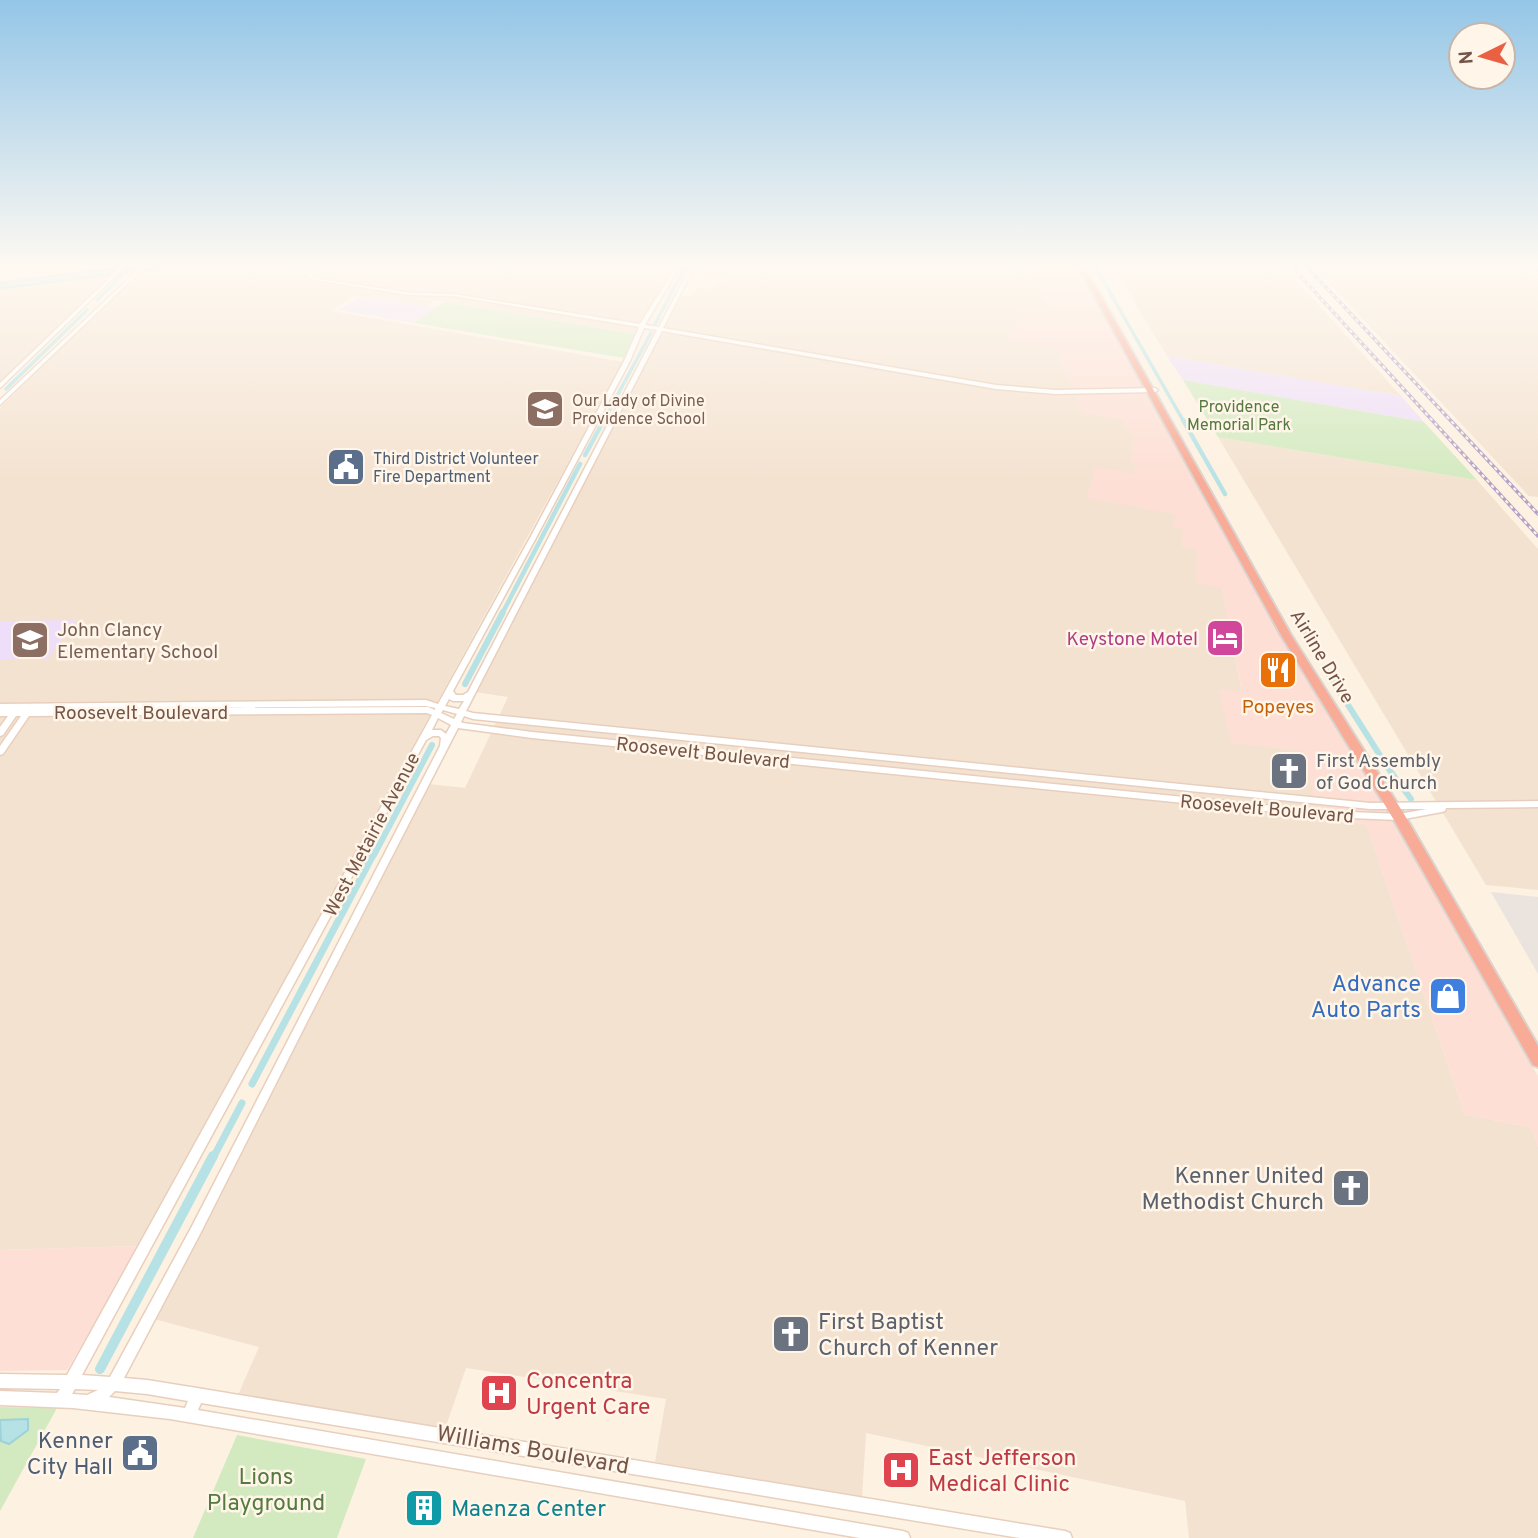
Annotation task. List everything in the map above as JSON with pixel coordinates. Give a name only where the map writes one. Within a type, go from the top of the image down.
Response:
[{"type":"highway","name":"Airline Drive","points":[[1123,340],[1293,636],[1538,1045]]},
{"type":"highway","name":"Airline Drive","points":[[1400,811],[1538,1060]]},
{"type":"main road","points":[[0,386],[47,340]]},
{"type":"main road","points":[[0,400],[66,340]]},
{"type":"main road","name":"West Metairie Avenue","points":[[62,1398],[439,709],[636,340]]},
{"type":"main road","name":"West Metairie Avenue","points":[[114,1383],[195,1232],[594,455],[656,340]]},
{"type":"main road","points":[[717,340],[995,387],[1051,391],[1151,390]]},
{"type":"main road","points":[[0,393],[16,388]]},
{"type":"main road","points":[[578,452],[582,458],[594,455]]},
{"type":"main road","points":[[449,690],[453,698],[465,698],[471,694]]},
{"type":"main road","name":"Roosevelt Boulevard","points":[[0,706],[16,710]]},
{"type":"main road","points":[[0,751],[29,709]]},
{"type":"main road","name":"Roosevelt Boulevard","points":[[0,713],[29,709],[439,709],[458,719],[532,735],[1325,814],[1400,811]]},
{"type":"main road","points":[[0,733],[16,710]]},
{"type":"main road","name":"Roosevelt Boulevard","points":[[458,719],[1400,811]]},
{"type":"main road","points":[[421,741],[431,733],[441,733],[445,738],[444,746]]},
{"type":"main road","points":[[1400,811],[1488,802],[1538,804]]},
{"type":"main road","name":"Williams Boulevard","points":[[0,1381],[114,1383],[197,1395],[1065,1538]]},
{"type":"main road","points":[[89,1401],[102,1395],[114,1383]]},
{"type":"main road","points":[[189,1415],[197,1395]]},
{"type":"main road","name":"Williams Boulevard","points":[[0,1398],[62,1398],[189,1415],[903,1538]]},
{"type":"shaded area","points":[[0,340],[49,340],[0,386]]},
{"type":"shaded area","points":[[69,340],[496,340],[623,362],[140,1246],[0,1250],[0,408]]},
{"type":"shaded area","points":[[657,340],[1060,340],[1084,413],[1123,419],[1134,439],[1131,462],[1137,463],[1133,475],[1176,513],[1222,587],[1242,693],[1219,690],[1302,751],[1321,819],[1366,824],[1465,1115],[1531,1127],[1538,1147],[1538,1538],[1189,1538],[1185,1501],[866,1433],[862,1497],[655,1462],[666,1399],[466,1368],[445,1429],[238,1395],[259,1347],[154,1319],[429,784],[465,788],[508,697],[475,692]]},
{"type":"shaded area","points":[[1118,340],[1259,596],[1395,825],[1538,1076],[1538,1147],[1531,1127],[1465,1115],[1366,824],[1321,820],[1302,751],[1231,743],[1219,690],[1242,692],[1222,588],[1196,582],[1197,549],[1181,546],[1184,529],[1173,527],[1176,514],[1086,498],[1096,467],[1133,474],[1136,463],[1131,462],[1134,439],[1123,420],[1084,413],[1059,360],[1062,350],[1006,341]]},
{"type":"shaded area","points":[[1157,340],[1350,340],[1401,396],[1167,356]]},
{"type":"shaded area","points":[[1382,340],[1538,340],[1538,497],[1529,496]]},
{"type":"shaded area","points":[[1167,356],[1401,396],[1424,422],[1183,380]]},
{"type":"shaded area","points":[[1218,437],[1477,480],[1538,549],[1538,890],[1486,885]]},
{"type":"shaded area","name":"John Clancy Elementary School","points":[[76,620],[47,660],[0,660],[0,621]]},
{"type":"shaded area","points":[[1491,892],[1538,897],[1538,974]]},
{"type":"shaded area","points":[[140,1246],[67,1370],[0,1371],[0,1250]]},
{"type":"green space","points":[[515,340],[632,340],[624,358]]},
{"type":"green space","name":"Providence Memorial Park","points":[[1183,380],[1424,422],[1477,480],[1218,437]]},
{"type":"green space","points":[[0,1407],[57,1408],[0,1511]]},
{"type":"green space","name":"Lions Playground","points":[[237,1435],[366,1459],[337,1538],[193,1538]]},
{"type":"water","points":[[28,1419],[28,1430],[9,1444],[1,1441],[0,1420]]},
{"type":"waterway","points":[[6,389],[56,340]]},
{"type":"waterway","points":[[603,422],[647,340]]},
{"type":"waterway","points":[[1137,340],[1184,422]]},
{"type":"waterway","points":[[585,455],[604,420]]},
{"type":"waterway","points":[[1183,420],[1225,494]]},
{"type":"waterway","points":[[502,614],[580,464]]},
{"type":"waterway","points":[[465,684],[503,612]]},
{"type":"waterway","points":[[1305,631],[1318,654]]},
{"type":"waterway","points":[[1324,667],[1388,768],[1411,799]]},
{"type":"waterway","points":[[374,855],[432,745]]},
{"type":"waterway","points":[[252,1084],[374,853]]},
{"type":"waterway","points":[[213,1158],[242,1103]]},
{"type":"waterway","points":[[100,1369],[213,1156]]},
{"type":"railway","points":[[1359,340],[1538,536]]},
{"type":"railway","points":[[1375,340],[1538,514]]},
{"type":"place","name":"Our Lady of Divine Providence School","points":[[545,409]]},
{"type":"place","name":"Third District Volunteer Fire Department","points":[[346,467]]},
{"type":"place","name":"Keystone Motel","points":[[1225,638]]},
{"type":"place","name":"John Clancy Elementary School","points":[[30,640]]},
{"type":"place","name":"Popeyes","points":[[1278,670]]},
{"type":"place","name":"First Assembly of God Church","points":[[1289,771]]},
{"type":"place","name":"Advance Auto Parts","points":[[1448,996]]},
{"type":"place","name":"Kenner United Methodist Church","points":[[1351,1188]]},
{"type":"place","name":"First Baptist Church of Kenner","points":[[791,1334]]},
{"type":"place","name":"Concentra Urgent Care","points":[[499,1393]]},
{"type":"place","name":"Kenner City Hall","points":[[140,1453]]},
{"type":"place","name":"East Jefferson Medical Clinic","points":[[901,1470]]},
{"type":"place","name":"Maenza Center","points":[[424,1508]]}]
